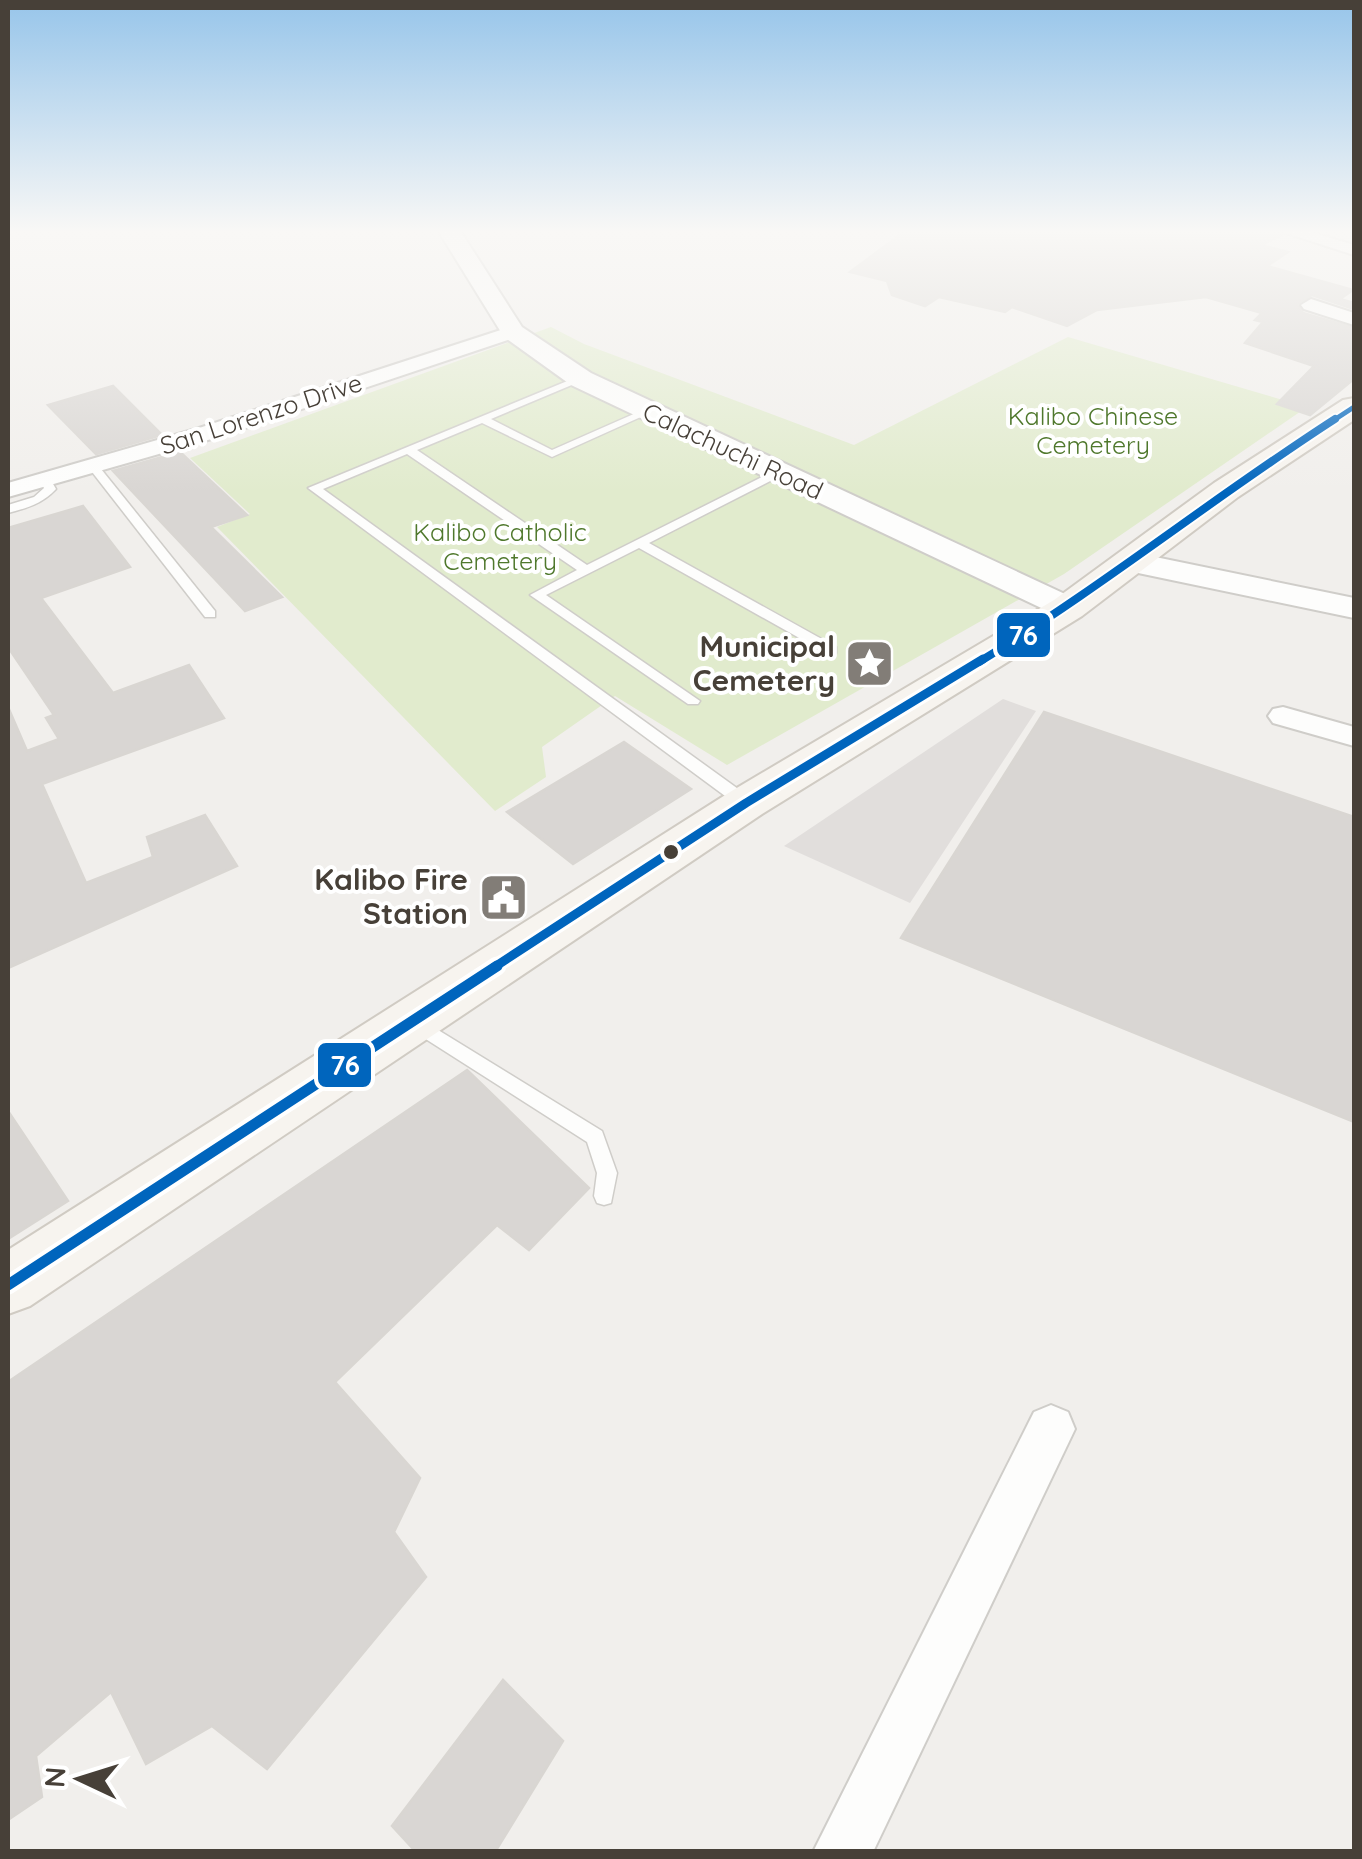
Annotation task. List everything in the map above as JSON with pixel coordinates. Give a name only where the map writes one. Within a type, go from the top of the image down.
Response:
[{"type":"main road","points":[[8,1285],[746,803],[1068,608],[1226,490],[1354,406]]},
{"type":"street","name":"Calachuchi Road","points":[[505,319],[513,332],[581,379],[1068,608]]},
{"type":"street","name":"San Lorenzo Drive","points":[[8,490],[208,432],[513,332]]},
{"type":"street","points":[[1131,562],[1354,608]]},
{"type":"street","points":[[1283,716],[1354,737]]},
{"type":"street","points":[[842,1852],[1051,1429]]},
{"type":"lane","points":[[581,379],[314,488],[746,803]]},
{"type":"lane","points":[[482,420],[552,454],[649,411]]},
{"type":"lane","points":[[409,450],[586,570]]},
{"type":"lane","points":[[92,466],[210,614]]},
{"type":"lane","points":[[693,700],[537,595],[778,473]]},
{"type":"lane","points":[[8,509],[45,495],[50,489],[44,479]]},
{"type":"lane","points":[[639,543],[832,650]]},
{"type":"lane","points":[[412,1021],[594,1137],[607,1174],[604,1196]]},
{"type":"green space","name":"Kalibo Catholic Cemetery","points":[[551,327],[584,344],[854,445],[1068,337],[1307,407],[1064,574],[727,765],[615,696],[542,747],[546,777],[495,811],[217,527],[250,514],[190,458]]},
{"type":"shaded area","points":[[1003,699],[1036,711],[910,903],[784,846]]},
{"type":"building","points":[[1046,319],[1081,319],[1067,326]]},
{"type":"building","points":[[1323,319],[1354,328],[1354,379],[1310,415],[1277,404],[1314,366],[1245,343],[1263,322],[1255,320]]},
{"type":"building","points":[[113,386],[162,435],[96,454],[48,405]]},
{"type":"building","points":[[180,452],[247,515],[211,527],[282,597],[245,611],[113,471]]},
{"type":"building","points":[[83,506],[130,567],[41,598],[113,693],[189,665],[224,718],[42,784],[86,883],[153,857],[147,837],[205,815],[237,866],[8,968],[8,707],[27,751],[59,739],[46,718],[54,715],[8,647],[8,528]]},
{"type":"building","points":[[1044,712],[1354,817],[1354,1122],[901,938]]},
{"type":"building","points":[[624,742],[691,789],[573,864],[507,812]]},
{"type":"building","points":[[467,1070],[589,1188],[529,1250],[497,1225],[335,1382],[420,1478],[394,1532],[426,1577],[267,1769],[212,1726],[146,1764],[111,1692],[36,1756],[42,1797],[8,1820],[8,1382]]},
{"type":"building","points":[[8,1111],[68,1201],[8,1239]]},
{"type":"building","points":[[503,1680],[563,1741],[495,1852],[416,1852],[392,1826]]},
{"type":"transit line","name":"76","points":[[8,1285],[746,803],[1068,608],[1226,490],[1354,407]]},
{"type":"place","name":"Municipal Cemetery","points":[[870,664]]},
{"type":"place","name":"Kalibo Fire Station","points":[[503,897]]},
{"type":"park label","name":"Kalibo Chinese Cemetery","points":[[1093,430]]}]
